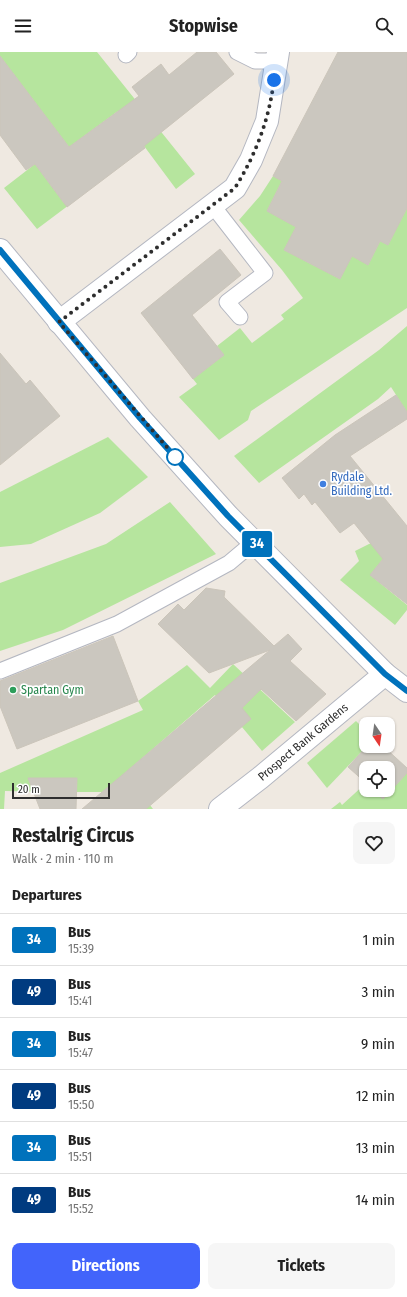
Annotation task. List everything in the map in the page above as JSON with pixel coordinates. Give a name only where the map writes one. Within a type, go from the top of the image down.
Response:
[{"type":"street","points":[[59,322],[235,188],[251,160],[260,140],[272,101],[277,57]]},
{"type":"street","points":[[0,250],[157,437],[228,516],[385,674],[407,691]]},
{"type":"street","name":"Prospect Bank Gardens","points":[[220,809],[260,778],[385,674]]},
{"type":"lane","points":[[237,52],[255,61],[277,57]]},
{"type":"lane","points":[[213,206],[265,273],[227,302],[240,317]]},
{"type":"lane","points":[[0,671],[117,624],[229,563],[254,542]]},
{"type":"green space","points":[[0,52],[97,52],[195,174],[176,189],[118,111],[69,147],[0,56]]},
{"type":"green space","points":[[35,164],[64,203],[73,202],[37,229],[4,188]]},
{"type":"green space","points":[[273,176],[282,181],[267,211],[296,227],[284,250],[340,279],[352,256],[368,265],[380,241],[388,245],[407,208],[407,308],[251,411],[248,420],[219,440],[179,397],[197,384],[193,379],[224,355],[217,346],[240,328],[252,343],[284,319],[281,315],[303,298],[282,270],[239,220],[260,196]]},
{"type":"green space","points":[[407,326],[407,412],[391,387],[378,399],[259,483],[234,456],[379,350]]},
{"type":"green space","points":[[108,437],[148,477],[100,513],[31,544],[0,547],[0,492]]},
{"type":"green space","points":[[170,502],[216,554],[63,630],[0,651],[0,583],[106,544]]},
{"type":"green space","points":[[373,542],[395,544],[370,575],[407,605],[407,610],[395,625],[340,580],[359,561],[355,551]]},
{"type":"green space","points":[[233,664],[295,722],[262,751],[215,695],[125,773],[153,809],[124,809],[123,792],[77,792],[77,778],[54,778],[53,792],[5,791],[4,809],[0,809],[0,773],[143,710],[138,701],[187,665],[210,688]]},
{"type":"green space","points":[[356,721],[359,724],[359,753],[360,753],[327,788],[307,763]]},
{"type":"green space","points":[[407,773],[407,809],[331,809],[340,802],[342,805],[359,789],[359,797],[381,797],[383,799],[385,797],[395,797],[395,786]]},
{"type":"building","points":[[197,52],[216,52],[234,74],[144,146],[145,148],[67,207],[35,164],[26,170],[0,135],[0,56],[69,147],[139,96],[132,87],[161,64],[169,75]]},
{"type":"building","points":[[338,52],[407,52],[407,208],[388,245],[380,241],[368,265],[352,256],[340,279],[284,250],[296,227],[267,211],[282,181],[273,176]]},
{"type":"building","points":[[220,249],[241,275],[192,315],[224,355],[193,379],[141,313]]},
{"type":"building","points":[[0,353],[26,384],[30,380],[60,416],[0,465]]},
{"type":"building","points":[[396,395],[407,412],[407,419],[350,456],[407,526],[407,604],[370,575],[383,559],[354,523],[340,533],[315,502],[312,505],[304,494],[299,499],[282,478],[335,435]]},
{"type":"building","points":[[206,588],[225,591],[224,597],[274,646],[288,634],[302,649],[290,661],[326,694],[296,721],[261,689],[242,708],[251,719],[146,809],[82,809],[270,650],[209,673],[158,624],[178,604],[184,610]]},
{"type":"building","points":[[113,636],[138,701],[17,749],[0,706],[0,681]]},
{"type":"building","points":[[361,753],[391,753],[407,768],[407,773],[395,786],[395,761],[359,761],[359,777],[348,767]]},
{"type":"building","points":[[28,778],[77,778],[76,809],[40,809]]},
{"type":"bus line","name":"34","points":[[0,250],[140,418],[228,516],[385,674],[407,691]]},
{"type":"place","name":"Rydale Building Ltd.","points":[[323,484]]},
{"type":"place","name":"Spartan Gym","points":[[13,690]]},
{"type":"route","points":[[175,457],[178,460],[140,418],[59,322],[235,188],[251,160],[267,121],[272,101],[274,80]]}]
